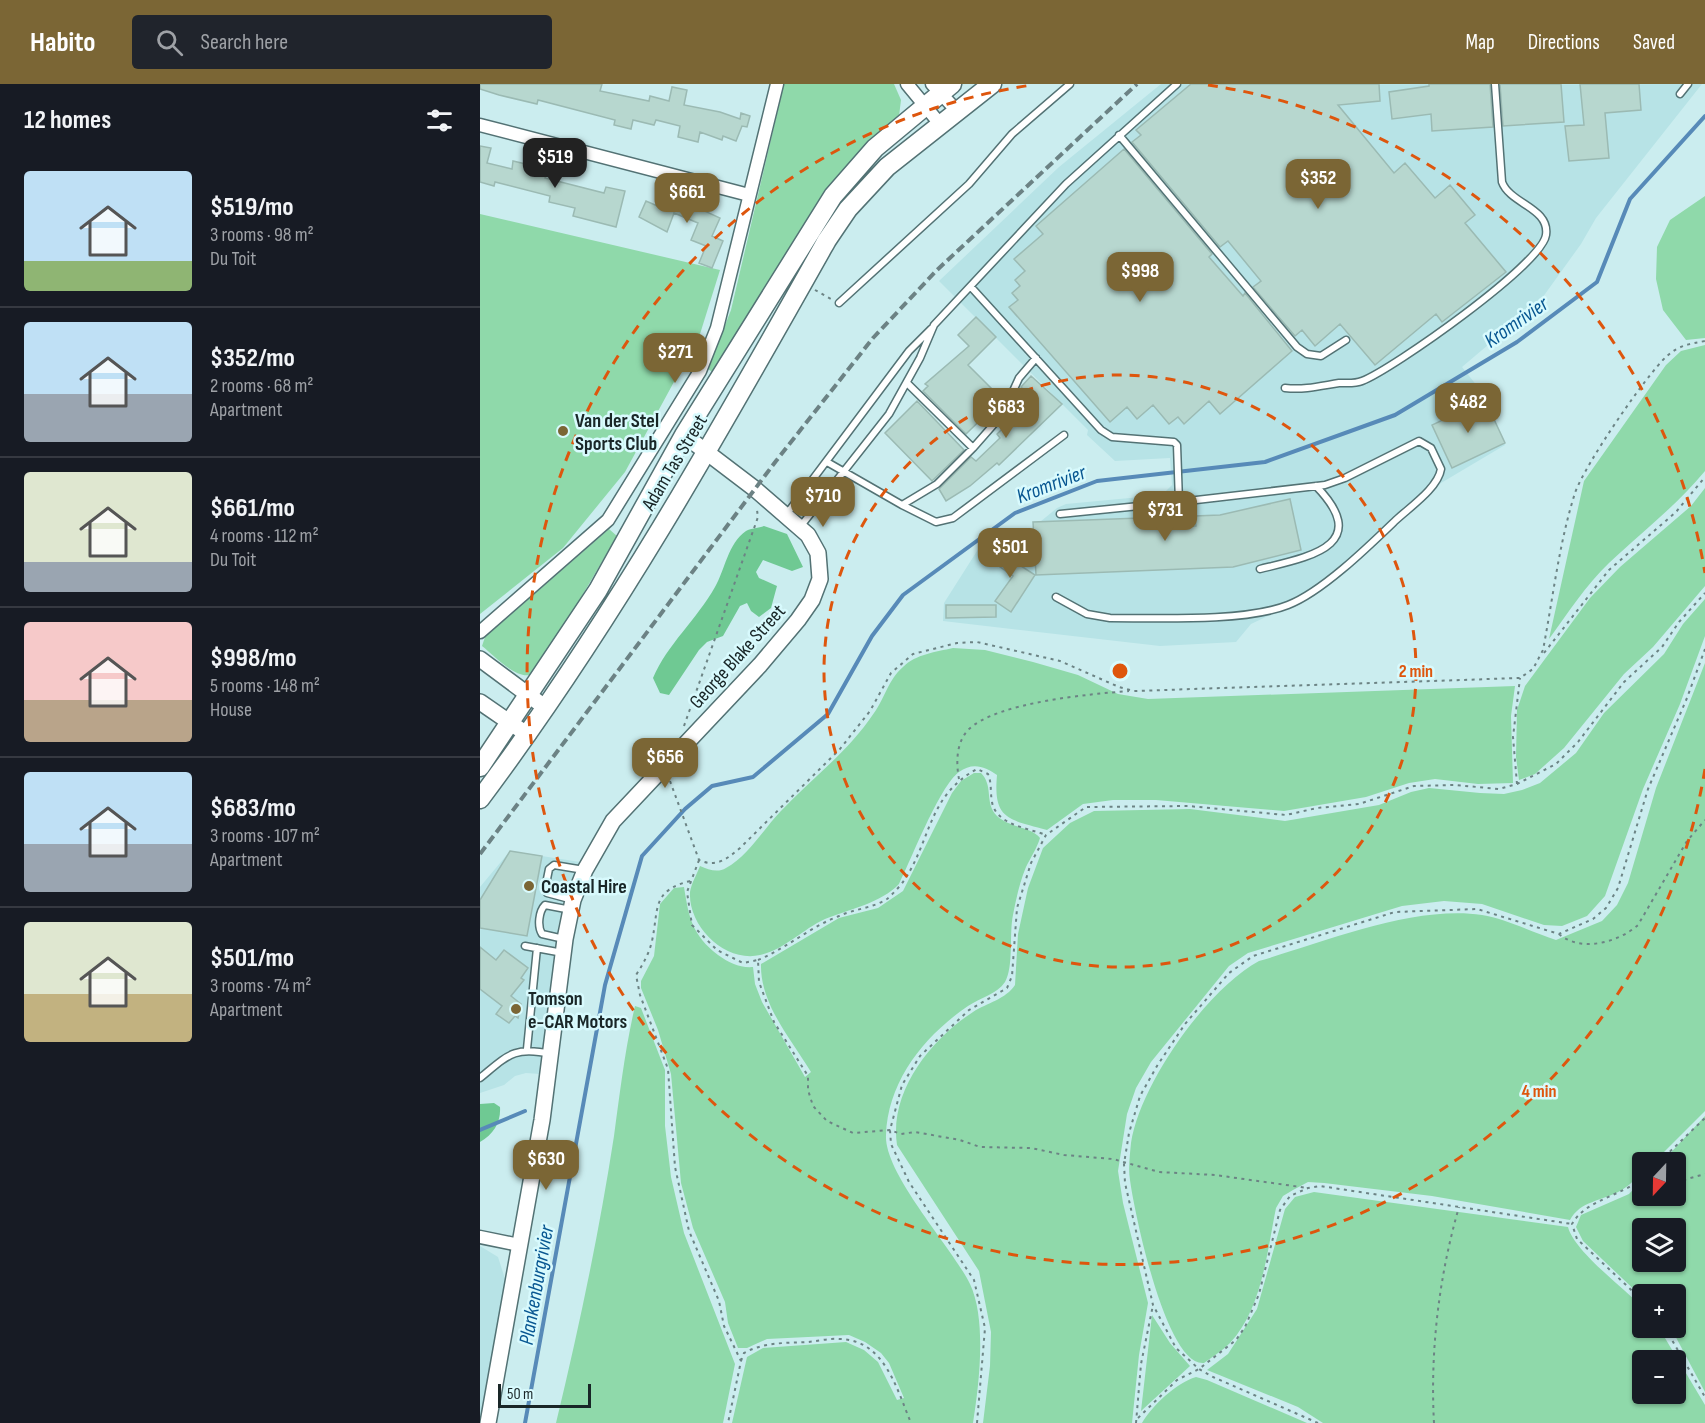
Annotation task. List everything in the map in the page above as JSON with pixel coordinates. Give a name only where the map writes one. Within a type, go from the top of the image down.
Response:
[{"type":"main road","name":"Adam Tas Street","points":[[480,799],[546,708],[708,452],[827,240],[848,209],[887,166],[992,84]]},
{"type":"main road","name":"Adam Tas Street","points":[[480,767],[598,590],[684,435],[833,196],[875,148],[926,106],[942,87]]},
{"type":"street","points":[[480,632],[608,520],[628,492],[703,365],[717,328],[777,84]]},
{"type":"street","points":[[907,84],[940,124]]},
{"type":"street","points":[[942,87],[957,111]]},
{"type":"street","points":[[480,125],[749,195]]},
{"type":"street","name":"George Blake Street","points":[[488,1423],[551,1054],[564,946],[572,905],[585,870],[613,821],[760,665],[812,600],[820,579],[820,566],[812,541],[800,527],[684,435]]},
{"type":"street","points":[[480,659],[546,708]]},
{"type":"street","points":[[480,702],[528,735]]},
{"type":"street","points":[[480,1237],[519,1245]]},
{"type":"lane","points":[[839,303],[969,184],[1012,134],[1070,84]]},
{"type":"lane","points":[[786,516],[909,351],[1066,184],[1177,84]]},
{"type":"lane","points":[[1285,388],[1311,389],[1360,382],[1380,373],[1422,347],[1493,291],[1545,242],[1544,221],[1507,192],[1502,182],[1494,84]]},
{"type":"lane","points":[[1680,94],[1688,84]]},
{"type":"lane","points":[[1119,135],[1280,330],[1297,347],[1307,354],[1321,356],[1346,340]]},
{"type":"lane","points":[[971,287],[1101,430],[1112,437],[1169,440],[1177,445],[1179,502]]},
{"type":"lane","points":[[800,527],[890,414],[907,384],[934,325]]},
{"type":"lane","points":[[902,506],[937,484],[973,448],[1002,415],[1019,378],[1036,358]]},
{"type":"lane","points":[[907,384],[973,448]]},
{"type":"lane","points":[[827,462],[902,506],[936,522],[953,518],[1064,435]]},
{"type":"lane","points":[[1056,597],[1087,614],[1110,618],[1250,614],[1289,605],[1310,594],[1373,542],[1429,488],[1441,469],[1431,448],[1419,441],[1345,478],[1316,486],[1060,514]]},
{"type":"lane","points":[[1260,569],[1310,557],[1330,545],[1335,537],[1338,519],[1335,508],[1316,486]]},
{"type":"lane","points":[[572,905],[547,893],[545,889],[549,869],[554,865],[585,870]]},
{"type":"lane","points":[[564,946],[542,934],[538,928],[542,908],[545,905],[572,905]]},
{"type":"lane","points":[[525,946],[537,948],[564,946]]},
{"type":"lane","points":[[527,1049],[537,948]]},
{"type":"lane","points":[[480,1078],[498,1063],[527,1049],[551,1054]]},
{"type":"path","points":[[813,290],[839,303]]},
{"type":"path","points":[[1542,655],[1569,516],[1582,476],[1652,373],[1667,356],[1683,345],[1705,341]]},
{"type":"path","points":[[959,779],[957,755],[967,731],[976,725],[1051,700],[1134,691],[1520,678],[1533,669],[1609,570],[1676,512],[1705,477]]},
{"type":"path","points":[[683,727],[758,517],[757,506]]},
{"type":"path","points":[[977,1423],[985,1328],[974,1280],[909,1182],[891,1144],[890,1130],[902,1085],[920,1056],[969,1010],[1007,988],[1012,976],[1012,948],[1017,908],[1034,857],[1046,835],[1086,807],[1188,806],[1286,815],[1317,808],[1359,804],[1414,786],[1455,785],[1499,789],[1517,784],[1557,764],[1578,742],[1624,682],[1662,647],[1684,615],[1705,593]]},
{"type":"path","points":[[699,860],[714,864],[722,862],[740,848],[840,749],[870,711],[891,673],[913,654],[957,643],[977,642],[1060,660],[1119,687],[1134,691]]},
{"type":"path","points":[[1559,934],[1593,920],[1606,908],[1618,888],[1648,789],[1688,698],[1705,649]]},
{"type":"path","points":[[1517,784],[1513,737],[1520,678]]},
{"type":"path","points":[[668,775],[699,860],[687,892],[692,925],[717,950],[743,963],[783,950],[838,916],[887,899],[903,882],[925,831],[959,779],[977,769],[988,774],[993,785],[992,803],[999,816],[1014,825],[1046,835]]},
{"type":"path","points":[[1318,1423],[1199,1369],[1176,1348],[1154,1305],[1130,1211],[1124,1164],[1129,1133],[1140,1095],[1157,1065],[1185,1024],[1229,974],[1253,956],[1395,912],[1477,909],[1559,934],[1568,942],[1593,944],[1627,935],[1638,925],[1687,841],[1705,820]]},
{"type":"path","points":[[690,881],[671,887],[657,902],[648,955],[636,975],[640,995],[668,1069],[675,1167],[689,1231],[719,1301],[724,1326],[741,1361]]},
{"type":"path","points":[[758,960],[759,982],[774,1022],[808,1076],[808,1090],[813,1106],[826,1121],[853,1133],[890,1130],[960,1140],[980,1146],[1031,1148],[1064,1155],[1113,1159],[1124,1164],[1159,1172],[1215,1174],[1308,1188]]},
{"type":"path","points":[[1669,1152],[1705,1118]]},
{"type":"path","points":[[1686,1179],[1705,1174]]},
{"type":"path","points":[[1137,1418],[1178,1380],[1199,1369],[1236,1340],[1245,1327],[1259,1294],[1280,1210],[1290,1196],[1308,1188],[1320,1186],[1572,1224]]},
{"type":"path","points":[[1572,1224],[1582,1210],[1632,1187]]},
{"type":"path","points":[[1434,1423],[1432,1391],[1435,1338],[1445,1255],[1459,1207]]},
{"type":"path","points":[[1572,1224],[1577,1239],[1632,1291]]},
{"type":"path","points":[[1136,1423],[1141,1364],[1154,1305]]},
{"type":"path","points":[[1671,1338],[1705,1397]]},
{"type":"path","points":[[728,1423],[744,1353],[753,1348],[774,1343],[840,1339],[859,1342],[883,1362],[911,1423]]},
{"type":"shaded area","points":[[1161,84],[1702,84],[1596,218],[1581,244],[1540,301],[1462,367],[1485,396],[1505,445],[1441,483],[1375,546],[1312,595],[1251,624],[1236,642],[1160,646],[943,621],[944,603],[984,540],[1000,548],[1018,540],[1057,508],[1066,504],[1151,496],[1164,493],[1172,485],[1170,458],[1115,461],[1087,435],[1088,430],[939,281],[1059,167]]},
{"type":"shaded area","points":[[510,851],[580,862],[566,895],[558,927],[540,1074],[526,1073],[515,1076],[504,1085],[480,1093],[480,887]]},
{"type":"shaded area","points":[[480,1246],[498,1257],[506,1282],[480,1423]]},
{"type":"green space","points":[[784,84],[894,84],[901,100],[899,116],[714,373],[708,369],[731,310]]},
{"type":"green space","points":[[1705,196],[1705,338],[1686,340],[1663,310],[1656,279],[1657,247],[1670,220]]},
{"type":"green space","name":"Van der Stel Sports Club","points":[[480,214],[720,270],[700,334],[625,472],[563,548],[480,614]]},
{"type":"green space","points":[[1705,345],[1705,471],[1593,580],[1549,639],[1584,481],[1666,365],[1681,351]]},
{"type":"green space","points":[[1705,488],[1705,586],[1653,647],[1624,674],[1564,748],[1535,774],[1519,780],[1516,757],[1517,710],[1525,686],[1590,598],[1620,567],[1691,506]]},
{"type":"green space","points":[[764,526],[787,534],[803,567],[792,571],[763,560],[756,572],[759,578],[777,586],[771,608],[759,617],[751,611],[747,603],[740,606],[723,636],[707,642],[699,650],[669,695],[660,693],[653,678],[674,643],[715,587],[735,542],[746,531]]},
{"type":"green space","points":[[609,529],[617,536],[538,671],[531,675],[517,673],[501,663],[482,646],[485,637]]},
{"type":"green space","points":[[1705,599],[1705,636],[1680,704],[1643,789],[1605,896],[1587,916],[1562,926],[1544,925],[1482,904],[1444,901],[1402,906],[1248,953],[1229,966],[1151,1062],[1136,1088],[1127,1114],[1118,1171],[1123,1203],[1148,1303],[1139,1355],[1132,1423],[983,1423],[990,1366],[991,1332],[979,1271],[897,1145],[896,1125],[899,1106],[906,1087],[928,1052],[957,1024],[973,1012],[1001,997],[1015,985],[1018,934],[1028,888],[1043,848],[1070,823],[1094,811],[1190,809],[1285,821],[1379,805],[1411,792],[1429,788],[1504,794],[1522,790],[1540,783],[1576,753],[1604,713],[1664,654],[1683,624]]},
{"type":"green space","points":[[953,648],[985,650],[1033,662],[1078,675],[1118,694],[1148,699],[1515,686],[1511,716],[1513,783],[1478,784],[1435,779],[1409,783],[1366,797],[1284,811],[1156,800],[1113,800],[1083,804],[1047,830],[1013,820],[1006,815],[998,801],[997,775],[983,767],[974,766],[959,772],[943,792],[899,884],[892,891],[865,905],[825,919],[777,949],[760,955],[747,956],[734,953],[711,940],[695,918],[691,905],[690,892],[700,866],[717,871],[726,868],[741,857],[780,812],[853,740],[874,713],[903,667],[920,656]]},
{"type":"green space","points":[[1705,663],[1705,1111],[1664,1152],[1632,1152],[1632,1182],[1613,1194],[1585,1205],[1570,1220],[1432,1196],[1308,1182],[1283,1196],[1276,1208],[1262,1279],[1241,1329],[1227,1346],[1204,1363],[1190,1358],[1177,1340],[1154,1284],[1138,1222],[1129,1171],[1131,1143],[1147,1094],[1179,1040],[1198,1015],[1239,974],[1259,961],[1340,935],[1399,920],[1455,913],[1482,915],[1556,940],[1602,921],[1617,905],[1628,883],[1656,788]]},
{"type":"green space","points":[[974,773],[981,773],[985,778],[991,806],[997,816],[1040,838],[1024,872],[1017,896],[1012,922],[1008,976],[998,990],[968,1006],[937,1031],[923,1046],[901,1078],[893,1096],[886,1135],[888,1151],[896,1170],[920,1210],[961,1269],[970,1284],[975,1299],[980,1353],[973,1423],[732,1423],[747,1357],[763,1348],[846,1342],[864,1350],[878,1362],[897,1400],[904,1398],[889,1363],[881,1353],[849,1335],[767,1339],[747,1348],[738,1348],[728,1323],[725,1302],[693,1228],[681,1183],[671,1074],[658,1030],[641,988],[641,981],[654,956],[660,904],[674,888],[684,887],[690,917],[702,940],[726,960],[739,966],[753,967],[755,984],[762,1002],[805,1077],[811,1072],[771,1007],[762,979],[761,964],[839,918],[878,908],[903,891],[952,793],[961,781]]},
{"type":"green space","points":[[635,1006],[641,1008],[665,1070],[665,1126],[671,1177],[684,1233],[735,1364],[723,1423],[556,1423],[595,1244]]},
{"type":"green space","points":[[494,1103],[500,1107],[498,1123],[493,1131],[480,1142],[480,1104]]},
{"type":"green space","points":[[1705,1116],[1705,1392],[1686,1356],[1686,1350],[1683,1350],[1676,1338],[1686,1338],[1686,1284],[1632,1284],[1632,1288],[1583,1241],[1576,1227],[1581,1215],[1632,1191],[1632,1206],[1686,1206],[1686,1152],[1671,1152]]},
{"type":"green space","points":[[1314,1192],[1568,1227],[1572,1237],[1589,1258],[1632,1298],[1632,1338],[1665,1338],[1672,1350],[1632,1350],[1632,1404],[1686,1404],[1686,1373],[1705,1405],[1705,1423],[1323,1423],[1298,1407],[1207,1370],[1228,1354],[1257,1309],[1285,1209],[1295,1197]]},
{"type":"green space","points":[[1152,1315],[1170,1343],[1190,1366],[1141,1411]]},
{"type":"green space","points":[[1196,1377],[1307,1423],[1142,1423],[1152,1409],[1166,1396],[1181,1384]]},
{"type":"building","points":[[480,84],[602,84],[600,91],[649,101],[650,96],[669,101],[672,87],[687,90],[684,105],[720,112],[740,119],[741,113],[750,116],[747,127],[742,126],[736,141],[723,136],[722,140],[700,132],[698,142],[678,137],[680,126],[656,120],[654,125],[633,120],[631,129],[614,125],[615,120],[538,100],[537,104],[499,95],[480,89]]},
{"type":"building","points":[[1191,84],[1379,84],[1380,101],[1338,105],[1394,173],[1405,163],[1435,198],[1450,185],[1475,215],[1465,223],[1506,272],[1442,322],[1436,314],[1375,365],[1340,324],[1315,346],[1302,330],[1295,336],[1253,287],[1261,281],[1228,241],[1220,247],[1132,142],[1141,135],[1136,130]]},
{"type":"building","points":[[1429,84],[1490,84],[1493,127],[1432,131],[1431,114],[1392,119],[1389,92],[1429,86]]},
{"type":"building","points":[[1500,84],[1561,84],[1564,122],[1503,126]]},
{"type":"building","points":[[1580,84],[1639,84],[1641,110],[1605,113],[1609,158],[1569,161],[1565,126],[1584,125]]},
{"type":"building","points":[[480,146],[491,148],[487,163],[512,169],[513,161],[534,166],[535,160],[549,164],[545,178],[604,193],[606,187],[625,191],[616,227],[573,216],[575,208],[549,202],[550,196],[495,182],[494,186],[480,182]]},
{"type":"building","points":[[1124,149],[1212,254],[1209,257],[1243,296],[1245,293],[1292,351],[1220,414],[1209,401],[1184,424],[1178,417],[1169,424],[1153,405],[1137,419],[1127,407],[1110,422],[1009,307],[1018,300],[1012,293],[1020,286],[1015,280],[1025,271],[1014,259],[1043,234],[1036,226]]},
{"type":"building","points":[[668,194],[720,218],[712,236],[723,241],[712,268],[699,263],[706,246],[691,240],[698,223],[674,213],[667,232],[639,217],[646,201],[662,208]]},
{"type":"building","points":[[976,317],[996,337],[968,365],[1002,399],[966,434],[923,391],[928,386],[925,384],[969,346],[958,335]]},
{"type":"building","points":[[1031,376],[1062,404],[999,465],[997,463],[970,486],[946,501],[939,489],[971,457],[976,461],[1000,438],[997,434],[1033,399],[1021,387]]},
{"type":"building","points":[[1485,400],[1505,443],[1452,468],[1432,425]]},
{"type":"building","points":[[917,401],[964,450],[932,481],[885,433]]},
{"type":"building","points":[[1290,499],[1301,550],[1233,567],[1036,575],[1033,522],[1140,518],[1141,528],[1196,526],[1195,516],[1220,515]]},
{"type":"building","points":[[990,546],[1035,575],[1011,612],[995,601],[1013,576],[983,555]]},
{"type":"building","points":[[946,605],[996,605],[996,617],[946,618]]},
{"type":"building","points":[[510,851],[542,856],[527,936],[480,928],[480,900]]},
{"type":"building","points":[[480,947],[496,960],[504,950],[528,968],[521,978],[524,980],[511,996],[521,1004],[518,1018],[515,1016],[509,1023],[496,1014],[502,1006],[480,989]]},
{"type":"waterway","name":"Kromrivier","points":[[525,1423],[605,985],[642,856],[685,809],[712,786],[753,777],[828,714],[872,636],[903,595],[1015,513],[1097,481],[1265,462],[1395,415],[1517,342],[1597,282],[1630,199],[1705,116]]},
{"type":"waterway","name":"Kromrivier","points":[[480,1130],[525,1111]]},
{"type":"railway","points":[[480,854],[776,461],[873,338],[937,270],[1137,84]]},
{"type":"place","name":"Van der Stel Sports Club","points":[[563,431]]},
{"type":"place","name":"Coastal Hire","points":[[529,886]]},
{"type":"place","name":"Tomson e-CAR Motors","points":[[516,1009]]},
{"type":"water label","name":"Plankenburgrivier","points":[[536,1285]]}]
